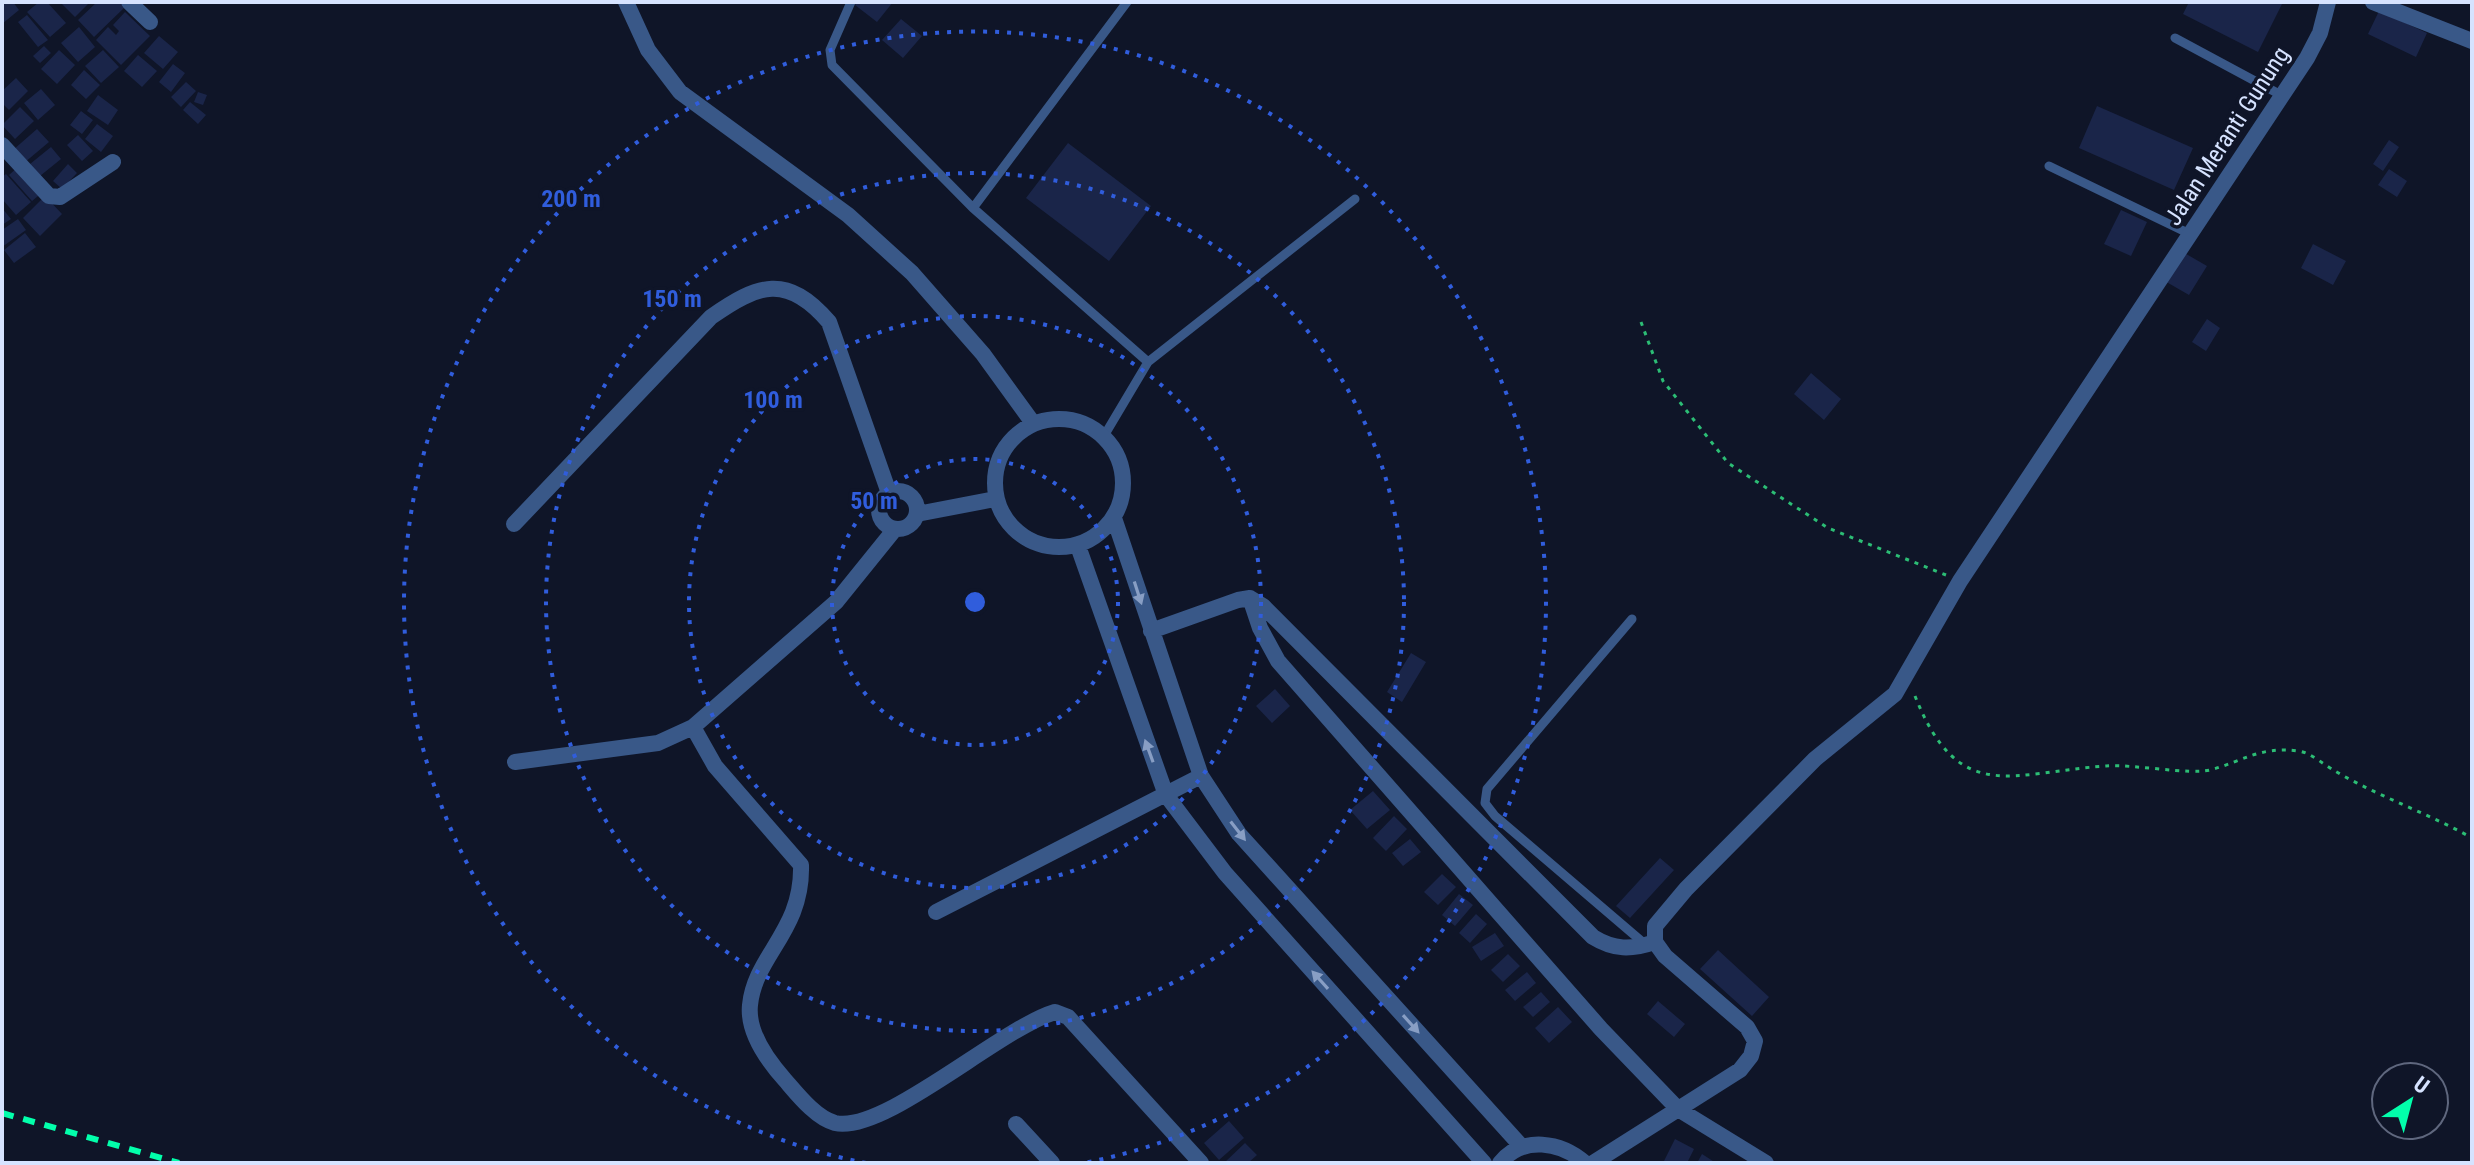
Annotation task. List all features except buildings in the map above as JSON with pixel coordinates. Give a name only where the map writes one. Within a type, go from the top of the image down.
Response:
[{"type":"street","points":[[129,2],[150,22]]},
{"type":"street","name":"Jalan Meranti Gunung","points":[[1650,943],[1655,926],[1686,889],[1815,759],[1891,698],[1960,581],[2151,289],[2192,235],[2320,33],[2328,2]]},
{"type":"street","points":[[2373,2],[2472,41]]},
{"type":"street","points":[[633,6],[648,50],[680,92],[848,215],[912,273],[983,354],[1033,423]]},
{"type":"street","points":[[2,145],[49,196],[60,197],[113,162]]},
{"type":"street","points":[[514,524],[711,317],[739,297],[764,288],[788,289],[800,295],[811,301],[829,322],[889,493]]},
{"type":"street","points":[[1058,417],[1083,422],[1104,436],[1121,461],[1124,490],[1114,518],[1105,530],[1078,546],[1043,546],[1013,529],[995,499],[995,468],[1008,441],[1033,423],[1058,417]]},
{"type":"street","points":[[515,762],[658,743],[693,727],[836,602],[895,529],[913,523],[917,514],[909,495],[889,493]]},
{"type":"street","points":[[889,493],[879,509],[881,518],[895,529]]},
{"type":"street","points":[[917,514],[995,499]]},
{"type":"street","points":[[1114,518],[1201,776],[1239,834],[1522,1147]]},
{"type":"street","points":[[1078,546],[1166,795],[1225,873],[1484,1163]]},
{"type":"street","points":[[1151,631],[1250,598]]},
{"type":"street","points":[[1250,598],[1263,606],[1593,937],[1609,947],[1623,949],[1650,943],[1747,1027],[1755,1041],[1751,1056],[1740,1070],[1593,1163]]},
{"type":"street","points":[[1250,598],[1260,628],[1278,661],[1601,1029],[1678,1109],[1766,1163]]},
{"type":"street","points":[[693,727],[715,766],[801,865],[801,886],[794,917],[757,983],[750,1015],[751,1026],[767,1057],[818,1113],[837,1123],[869,1120],[1003,1039],[1055,1012],[1068,1017],[1201,1163]]},
{"type":"street","points":[[936,912],[1201,776]]},
{"type":"street","points":[[1016,1124],[1052,1163]]},
{"type":"street","points":[[1500,1163],[1522,1147],[1546,1144],[1570,1150],[1585,1163]]},
{"type":"lane","points":[[851,2],[830,50],[832,65],[973,208],[1148,362]]},
{"type":"lane","points":[[973,208],[1127,2]]},
{"type":"lane","points":[[2175,38],[2281,95]]},
{"type":"lane","points":[[2049,166],[2192,235]]},
{"type":"lane","points":[[1104,436],[1148,362],[1209,310],[1355,199]]},
{"type":"lane","points":[[1632,619],[1487,789],[1485,803],[1495,816],[1650,943]]},
{"type":"path","points":[[1641,322],[1663,381],[1728,463],[1828,528],[1960,581]]},
{"type":"path","points":[[1907,674],[1926,724],[1948,755],[1976,773],[2011,778],[2107,765],[2207,771],[2254,752],[2301,751],[2366,790],[2472,838]]},
{"type":"railway","points":[[2,1113],[179,1163]]}]
